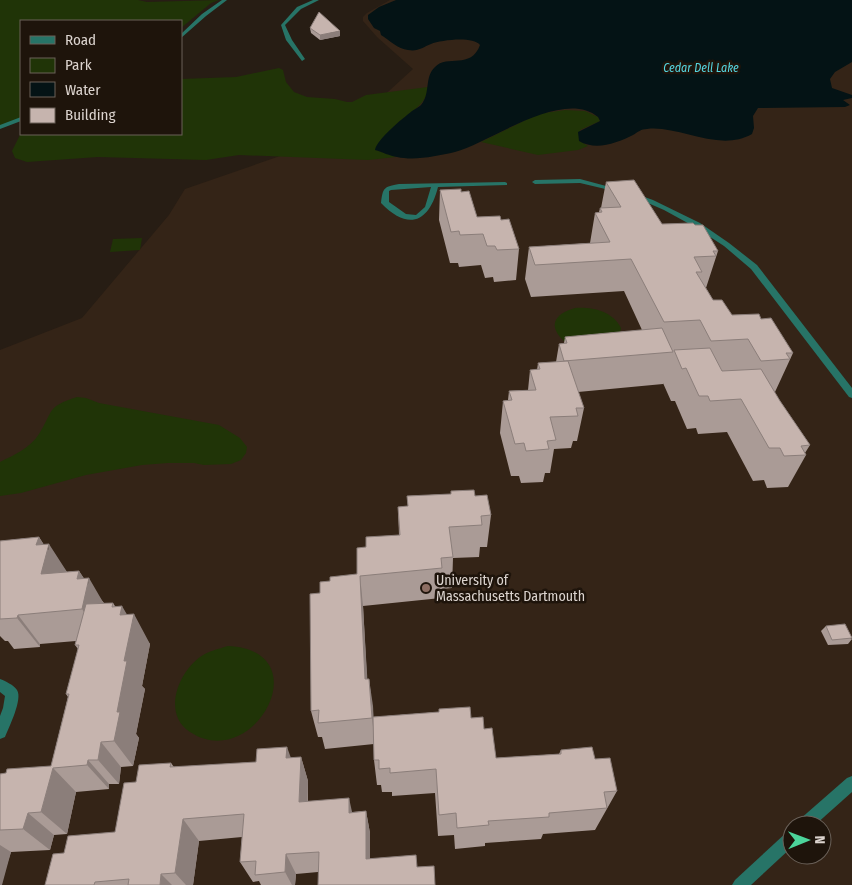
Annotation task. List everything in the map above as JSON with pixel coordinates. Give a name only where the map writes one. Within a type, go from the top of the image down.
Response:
[{"type":"street","points":[[182,36],[204,15],[225,0]]},
{"type":"street","points":[[302,59],[289,40],[282,25],[299,8],[317,0]]},
{"type":"street","points":[[0,127],[20,119]]},
{"type":"street","points":[[535,182],[580,181],[617,190],[672,210],[723,240],[754,267],[852,395]]},
{"type":"street","points":[[435,186],[429,209],[424,215],[416,217],[399,215],[385,203],[388,188],[399,186],[505,184]]},
{"type":"street","points":[[0,685],[12,693],[10,708],[0,732]]},
{"type":"street","points":[[815,815],[852,783]]},
{"type":"street","points":[[740,885],[782,846]]},
{"type":"shaded area","name":"University of Massachusetts Dartmouth","points":[[390,0],[852,0],[852,885],[0,885],[0,350],[82,318],[169,215],[185,189],[341,135],[413,69],[377,37],[363,21],[363,17]]},
{"type":"green space","points":[[0,0],[138,0],[147,2],[219,0],[211,3],[182,27],[182,20],[20,20],[20,117],[0,127]]},
{"type":"green space","points":[[279,68],[283,70],[286,82],[294,92],[307,97],[347,102],[352,102],[366,95],[428,87],[427,94],[420,105],[393,128],[376,150],[396,157],[368,160],[239,155],[206,160],[98,157],[27,162],[15,158],[12,151],[20,135],[182,135],[182,79],[236,77]]},
{"type":"green space","points":[[565,110],[585,111],[598,117],[600,121],[580,130],[580,141],[588,146],[578,150],[538,155],[481,142],[538,114]]},
{"type":"green space","points":[[142,238],[140,250],[110,252],[113,239]]},
{"type":"green space","points":[[575,308],[595,309],[607,314],[621,328],[620,335],[565,342],[556,331],[555,321],[562,314]]},
{"type":"green space","points":[[77,397],[99,403],[219,425],[240,438],[247,447],[246,453],[241,460],[231,464],[168,463],[142,465],[86,475],[21,493],[0,496],[0,462],[21,451],[35,439],[55,407]]},
{"type":"green space","points":[[228,646],[256,653],[270,667],[274,686],[268,706],[255,724],[236,737],[214,741],[190,732],[181,724],[175,705],[176,694],[185,673],[192,664],[206,653]]},
{"type":"water","name":"Cedar Dell Lake","points":[[396,0],[852,0],[852,62],[835,72],[830,79],[832,88],[852,95],[852,98],[843,100],[850,105],[845,107],[758,108],[753,116],[754,128],[752,134],[726,141],[659,129],[647,129],[606,145],[586,144],[579,141],[578,132],[600,121],[598,117],[583,110],[566,109],[527,120],[455,152],[419,158],[394,156],[375,150],[377,145],[391,129],[421,105],[426,95],[428,80],[435,67],[440,63],[465,60],[476,53],[480,45],[471,40],[449,40],[415,50],[397,46],[381,35],[380,31],[374,28],[368,19],[368,15],[379,7]]},
{"type":"building","points":[[319,12],[340,31],[320,35],[310,28]]},
{"type":"building","points":[[634,180],[662,224],[693,223],[695,225],[703,225],[718,251],[713,251],[716,256],[694,257],[702,272],[696,272],[713,300],[722,300],[732,315],[759,314],[761,319],[771,318],[793,353],[786,353],[790,359],[761,361],[748,339],[711,341],[700,320],[664,322],[631,259],[535,265],[529,247],[610,242],[595,213],[602,212],[600,208],[621,207],[606,182]]},
{"type":"building","points":[[461,189],[461,192],[469,191],[477,217],[500,216],[501,220],[509,219],[519,249],[497,250],[495,246],[487,246],[483,234],[460,235],[459,231],[451,232],[440,190]]},
{"type":"building","points":[[662,328],[673,352],[564,361],[559,344],[567,343],[565,337]]},
{"type":"building","points":[[710,348],[722,371],[761,369],[810,445],[801,446],[806,455],[784,456],[780,448],[769,448],[741,399],[710,401],[708,396],[699,396],[686,368],[682,369],[674,350]]},
{"type":"building","points":[[568,361],[584,408],[576,408],[578,416],[550,417],[556,440],[547,441],[549,449],[526,451],[524,443],[515,444],[503,401],[512,400],[509,391],[536,390],[530,370],[540,369],[538,363]]},
{"type":"building","points":[[474,490],[475,496],[487,495],[491,515],[481,516],[482,525],[449,527],[453,557],[441,558],[442,568],[360,576],[365,679],[369,679],[372,718],[318,723],[319,710],[311,711],[310,594],[320,593],[320,582],[330,581],[330,577],[357,574],[357,548],[366,547],[366,537],[400,535],[398,507],[408,506],[407,496],[451,494],[451,491]]},
{"type":"building","points":[[39,537],[36,545],[49,544],[41,574],[79,571],[77,579],[89,578],[82,609],[18,615],[17,618],[0,619],[0,541]]},
{"type":"building","points":[[113,603],[112,607],[122,606],[120,615],[134,614],[124,661],[127,661],[117,712],[120,712],[114,741],[101,742],[98,760],[88,760],[87,765],[53,768],[41,812],[28,813],[23,829],[0,830],[0,774],[6,773],[7,769],[51,766],[69,694],[66,694],[79,645],[75,645],[86,604]]},
{"type":"building","points":[[845,624],[852,638],[832,640],[826,626]]},
{"type":"building","points":[[470,707],[471,718],[483,717],[484,729],[492,728],[496,758],[561,754],[561,750],[592,747],[595,759],[610,758],[617,791],[604,792],[607,808],[549,813],[549,817],[488,821],[489,825],[457,828],[456,813],[439,815],[436,769],[390,773],[390,768],[379,769],[379,760],[374,760],[373,717],[439,712],[439,709]]},
{"type":"building","points":[[287,747],[286,758],[301,757],[299,802],[349,798],[349,813],[366,811],[366,859],[416,855],[417,867],[434,866],[435,885],[318,885],[319,852],[286,854],[285,872],[255,875],[256,861],[240,862],[244,814],[183,819],[175,873],[161,874],[160,885],[128,885],[129,879],[95,882],[94,885],[45,885],[53,854],[64,853],[68,836],[115,832],[124,783],[136,782],[139,765],[171,763],[170,767],[256,762],[257,749]]},
{"type":"place","name":"University of Massachusetts Dartmouth","points":[[426,588]]}]
